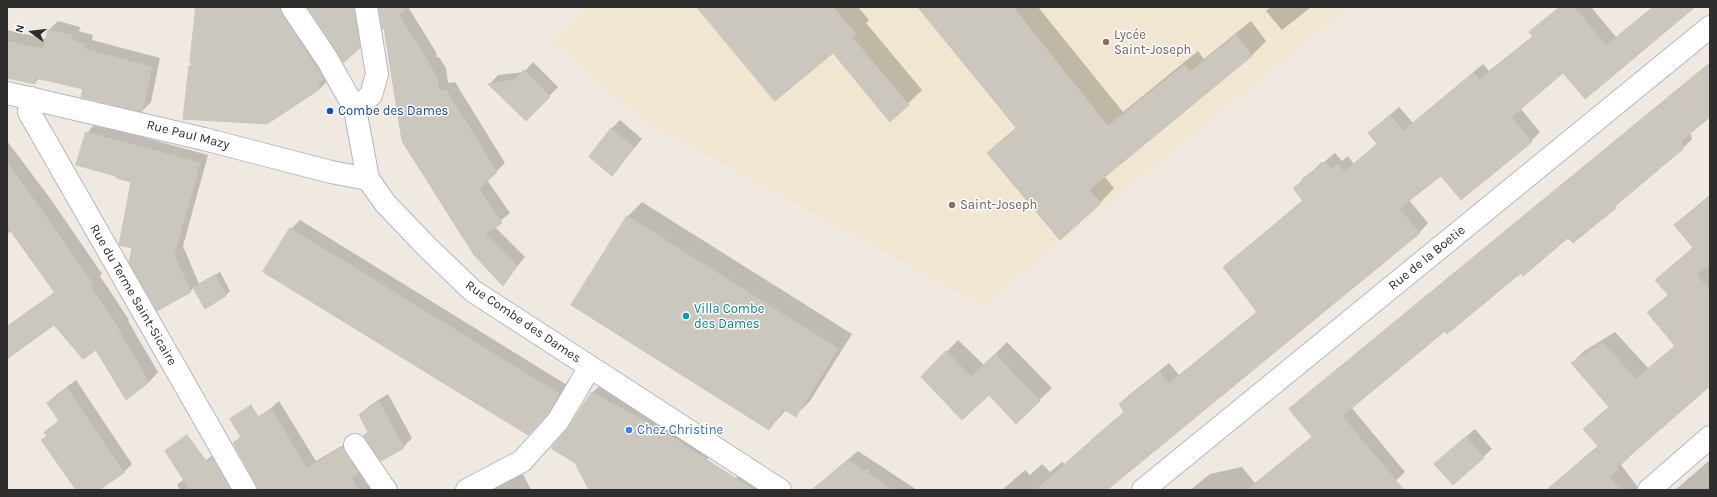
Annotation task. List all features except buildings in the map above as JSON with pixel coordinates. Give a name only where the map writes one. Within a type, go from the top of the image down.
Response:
[{"type":"street","name":"Rue Combe des Dames","points":[[292,7],[327,59],[355,109],[368,179],[385,203],[473,291],[780,490]]},
{"type":"street","points":[[355,109],[371,95],[377,74],[366,7]]},
{"type":"street","name":"Rue de la Boetie","points":[[1143,490],[1710,27]]},
{"type":"street","name":"Rue Paul Mazy","points":[[7,93],[204,139],[331,172],[368,179]]},
{"type":"street","name":"Rue du Terme Saint-Sicaire","points":[[30,98],[29,112],[245,490]]},
{"type":"street","points":[[467,490],[522,461],[558,421],[590,367]]},
{"type":"street","points":[[1649,490],[1710,437]]},
{"type":"street","points":[[355,445],[386,490]]},
{"type":"shaded area","name":"Saint-Joseph","points":[[588,7],[1349,7],[984,305],[641,119],[552,41]]},
{"type":"place","name":"Lycée Saint-Joseph","points":[[1106,42]]},
{"type":"place","name":"Combe des Dames","points":[[330,111]]},
{"type":"place","name":"Saint-Joseph","points":[[952,205]]},
{"type":"place","name":"Villa Combe des Dames","points":[[686,316]]},
{"type":"place","name":"Chez Christine","points":[[629,430]]}]
